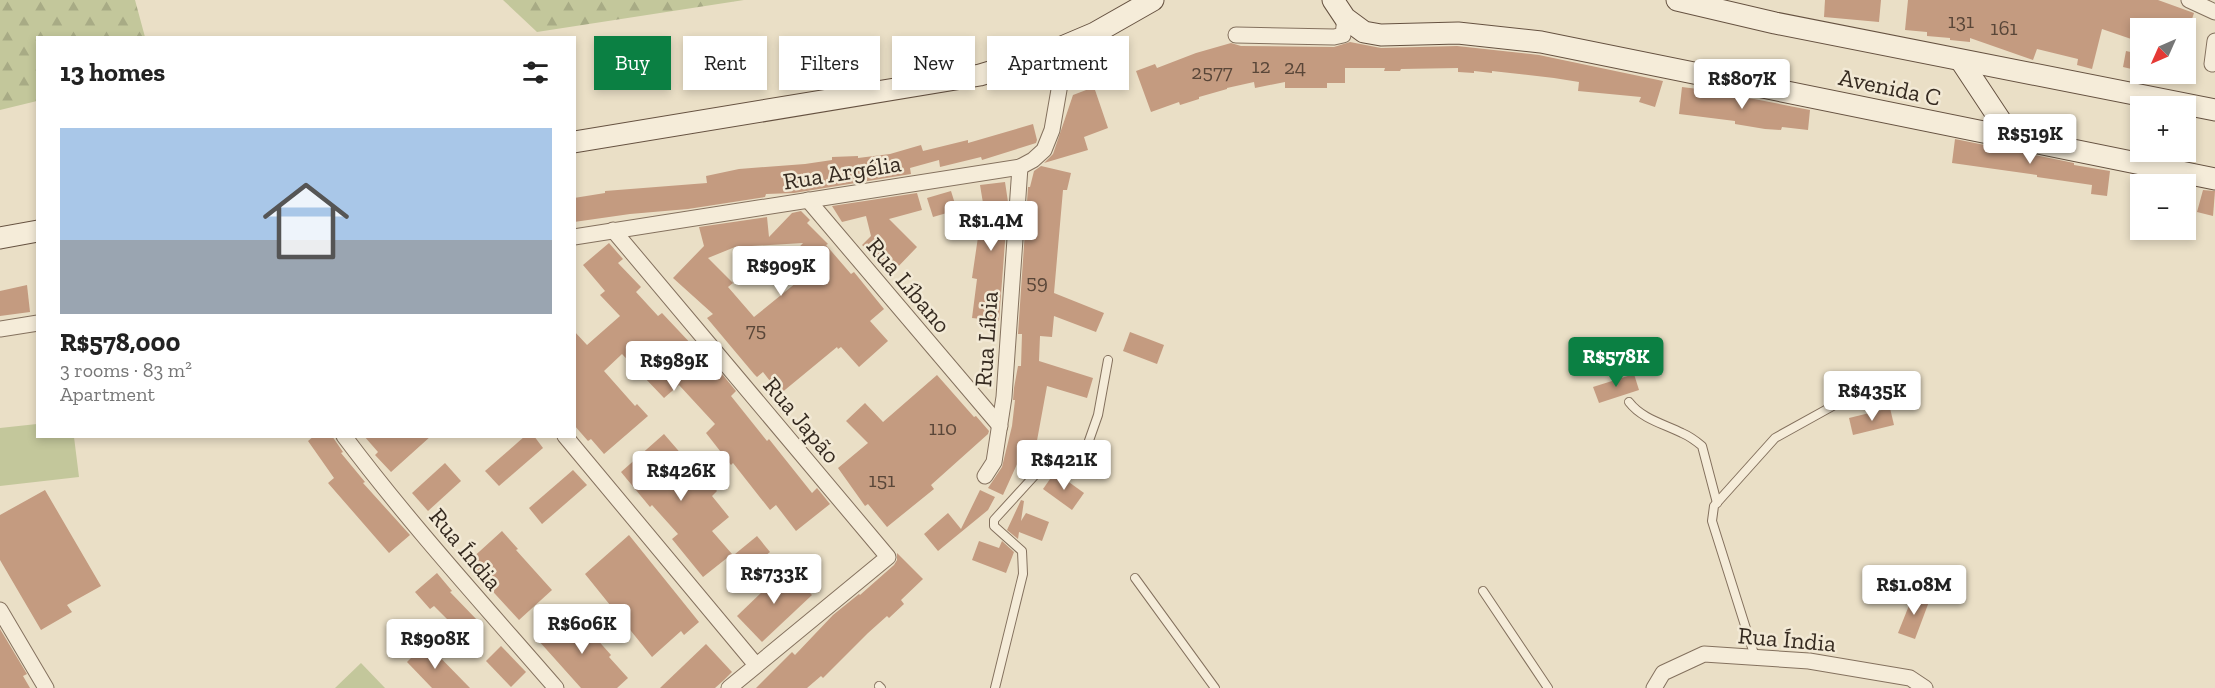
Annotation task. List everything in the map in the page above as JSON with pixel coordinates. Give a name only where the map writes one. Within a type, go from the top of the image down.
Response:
[{"type":"main road","points":[[1088,36],[1153,0]]},
{"type":"main road","name":"Avenida C","points":[[1333,0],[1345,18],[1365,32],[1381,35],[1458,33],[1541,42],[2215,179]]},
{"type":"main road","name":"Avenida C","points":[[1677,0],[1775,24],[2215,110]]},
{"type":"main road","points":[[1960,61],[2012,138]]},
{"type":"main road","points":[[576,142],[987,73]]},
{"type":"main road","points":[[0,237],[36,231]]},
{"type":"street","points":[[2189,0],[2215,12]]},
{"type":"street","points":[[1236,35],[1334,37],[1343,35],[1345,18]]},
{"type":"street","points":[[2212,64],[2215,41]]},
{"type":"street","name":"Rua Argélia","points":[[576,237],[1020,167],[1033,160],[1044,150],[1052,130],[1059,90]]},
{"type":"street","name":"Rua Líbia","points":[[985,476],[994,462],[1004,397],[1020,167]]},
{"type":"street","name":"Rua Líbano","points":[[808,200],[1000,426]]},
{"type":"street","name":"Rua Japão","points":[[613,230],[888,557],[756,665]]},
{"type":"street","points":[[0,329],[36,323]]},
{"type":"street","name":"Rua Índia","points":[[345,438],[370,471],[556,688]]},
{"type":"street","points":[[567,438],[756,665],[729,688]]},
{"type":"street","points":[[0,610],[46,688]]},
{"type":"street","name":"Rua Índia","points":[[1654,688],[1663,673],[1704,654],[1809,661],[1910,678],[1925,688]]},
{"type":"lane","points":[[995,688],[1023,574],[1022,551],[994,526],[994,520],[1046,463],[1058,464],[1073,472],[1079,469],[1098,415],[1108,360]]},
{"type":"lane","points":[[1755,657],[1712,522],[1714,506],[1775,438],[1840,402],[1854,386]]},
{"type":"lane","points":[[1629,402],[1658,423],[1682,433],[1702,446],[1717,503]]},
{"type":"lane","points":[[1134,578],[1215,688]]},
{"type":"lane","points":[[1483,591],[1548,688]]},
{"type":"green space","points":[[0,0],[135,0],[145,36],[36,36],[36,101],[0,110]]},
{"type":"green space","points":[[503,0],[744,0],[537,32]]},
{"type":"green space","points":[[36,424],[36,438],[74,438],[79,477],[0,486],[0,428]]},
{"type":"green space","points":[[361,663],[385,688],[335,688]]},
{"type":"building","points":[[1825,0],[1881,0],[1879,22],[1824,17]]},
{"type":"building","points":[[1908,0],[2158,0],[2194,13],[2192,18],[2130,18],[2130,39],[2102,29],[2092,69],[2077,65],[2078,59],[2037,49],[2033,60],[1970,38],[1970,42],[1950,40],[1950,38],[1927,36],[1927,32],[1905,30]]},
{"type":"building","points":[[1350,42],[1381,48],[1457,46],[1539,55],[1663,81],[1655,107],[1639,102],[1641,97],[1578,91],[1579,82],[1554,78],[1492,71],[1492,73],[1458,72],[1458,68],[1384,71],[1385,68],[1345,68],[1345,83],[1327,83],[1327,88],[1285,88],[1285,82],[1255,88],[1254,82],[1151,112],[1136,71],[1155,64],[1157,68],[1231,43],[1241,46],[1334,47]]},
{"type":"building","points":[[2126,51],[2130,52],[2130,69],[2123,67]]},
{"type":"building","points":[[1682,87],[1722,92],[1722,95],[1810,110],[1808,130],[1782,127],[1781,130],[1765,129],[1735,124],[1735,121],[1679,114]]},
{"type":"building","points":[[1086,90],[1095,90],[1108,128],[1084,137],[1088,150],[1044,163],[1053,154],[1073,95]]},
{"type":"building","points":[[1033,124],[1037,140],[1036,143],[982,160],[981,157],[940,167],[939,160],[910,168],[911,174],[794,193],[766,194],[765,197],[688,209],[576,222],[576,198],[605,193],[605,191],[707,183],[706,176],[739,169],[805,164],[832,160],[832,157],[858,156],[858,158],[890,154],[921,145],[923,151],[968,140],[968,143]]},
{"type":"building","points":[[1955,139],[2110,171],[2107,196],[2091,194],[2092,185],[1952,163]]},
{"type":"building","points":[[1041,166],[1071,173],[1067,190],[1063,190],[1054,293],[1104,313],[1096,332],[1054,316],[1052,337],[1040,336],[1039,361],[1093,378],[1087,398],[1047,386],[1036,446],[1033,445],[1030,464],[1018,462],[1003,495],[988,488],[1002,467],[1012,426],[1014,388],[1018,366],[1021,366],[1022,334],[1018,334],[1028,187],[1030,187],[1034,171]]},
{"type":"building","points":[[1005,182],[1008,202],[999,321],[972,318],[977,279],[972,278],[983,203],[980,185]]},
{"type":"building","points":[[2203,190],[2215,191],[2213,216],[2197,212]]},
{"type":"building","points":[[951,191],[957,210],[933,217],[927,198]]},
{"type":"building","points":[[917,193],[922,210],[889,219],[917,247],[892,273],[862,245],[871,236],[866,216],[842,222],[832,206]]},
{"type":"building","points":[[801,211],[810,220],[807,223],[828,244],[826,245],[851,274],[854,272],[884,309],[870,321],[888,341],[859,367],[841,347],[838,349],[837,347],[780,394],[763,372],[757,377],[754,374],[707,318],[713,314],[673,278],[704,246],[699,227],[767,217],[769,237],[792,213]],"holes":[[[803,243],[790,257],[807,274],[754,317],[728,287],[733,283],[708,258],[735,247]]]},
{"type":"building","points":[[609,243],[623,259],[618,263],[641,287],[636,292],[658,316],[662,313],[710,364],[712,362],[736,391],[731,396],[767,441],[769,439],[812,493],[817,488],[830,504],[796,531],[776,505],[770,510],[733,463],[731,465],[706,433],[715,424],[679,385],[664,398],[622,354],[604,371],[635,406],[637,404],[648,416],[604,454],[591,439],[588,441],[576,427],[576,333],[587,345],[620,316],[600,295],[605,291],[583,265]]},
{"type":"building","points":[[27,285],[30,312],[0,316],[0,291]]},
{"type":"building","points":[[1130,332],[1164,345],[1157,364],[1123,351]]},
{"type":"building","points":[[1634,374],[1639,390],[1599,403],[1593,387]]},
{"type":"building","points":[[937,375],[989,431],[931,485],[934,489],[887,527],[868,504],[865,506],[838,468],[868,443],[846,421],[865,403],[883,422]]},
{"type":"building","points":[[1890,408],[1894,425],[1853,435],[1849,418]]},
{"type":"building","points":[[664,434],[702,478],[704,476],[717,491],[712,496],[729,517],[712,531],[732,554],[703,577],[672,539],[678,534],[652,505],[650,507],[621,472]]},
{"type":"building","points":[[312,438],[333,438],[343,452],[341,453],[365,482],[363,483],[410,535],[389,553],[328,483],[334,478],[308,441]]},
{"type":"building","points":[[366,438],[429,438],[391,472],[375,455],[378,452]]},
{"type":"building","points":[[523,438],[536,438],[543,448],[499,486],[485,471]]},
{"type":"building","points":[[445,463],[461,481],[428,511],[412,493]]},
{"type":"building","points":[[573,470],[587,485],[542,524],[529,508]]},
{"type":"building","points":[[1055,472],[1084,493],[1072,510],[1043,489]]},
{"type":"building","points":[[45,490],[101,586],[67,605],[72,612],[41,630],[0,560],[0,515]]},
{"type":"building","points":[[980,490],[995,497],[988,510],[938,551],[924,534],[948,513],[961,529]]},
{"type":"building","points":[[1021,500],[1024,501],[1021,521],[1026,513],[1049,522],[1042,541],[1019,532],[1018,539],[1007,530]]},
{"type":"building","points":[[502,531],[552,590],[519,620],[485,583],[487,581],[469,561]]},
{"type":"building","points":[[629,535],[699,622],[684,635],[681,631],[652,657],[585,574]]},
{"type":"building","points":[[757,536],[770,552],[742,575],[729,559]]},
{"type":"building","points":[[979,541],[999,548],[1002,541],[1014,552],[1006,573],[972,560]]},
{"type":"building","points":[[897,553],[923,579],[901,600],[904,604],[868,633],[823,678],[821,676],[807,688],[756,688],[792,652],[795,655],[833,615],[894,565]]},
{"type":"building","points":[[786,569],[812,595],[762,642],[737,616]]},
{"type":"building","points":[[437,573],[452,591],[450,592],[478,621],[463,635],[434,606],[430,609],[415,592]]},
{"type":"building","points":[[1914,593],[1930,599],[1915,639],[1898,633]]},
{"type":"building","points":[[571,610],[628,678],[617,688],[581,688],[538,640]]},
{"type":"building","points":[[0,629],[27,674],[23,676],[30,688],[0,688]]},
{"type":"building","points":[[426,643],[470,688],[432,688],[407,662]]},
{"type":"building","points":[[706,644],[732,672],[724,680],[715,688],[660,688]]},
{"type":"building","points":[[501,646],[526,672],[511,687],[486,661]]}]
